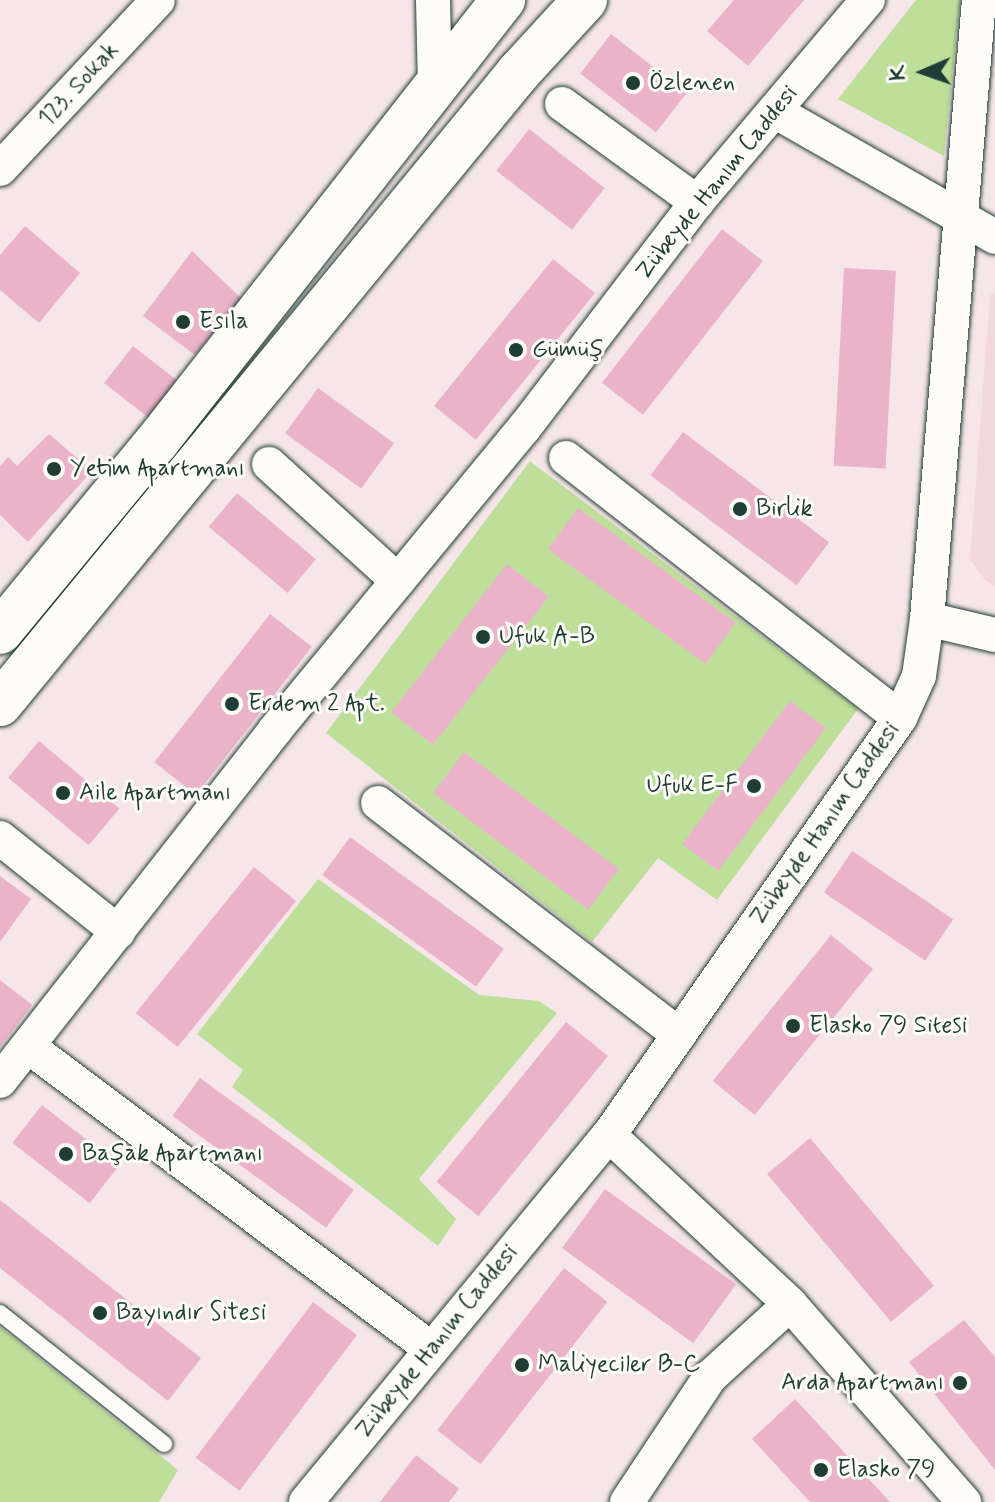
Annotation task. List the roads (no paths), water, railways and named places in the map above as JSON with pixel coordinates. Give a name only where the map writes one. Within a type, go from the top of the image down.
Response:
[{"type":"main road","points":[[0,632],[156,443],[503,0]]},
{"type":"main road","points":[[0,704],[509,84],[585,0]]},
{"type":"street","name":"123. Sokak","points":[[0,169],[158,0]]},
{"type":"street","points":[[433,0],[435,85]]},
{"type":"street","name":"Zübeyde Hanım Caddesi","points":[[0,1081],[275,730],[525,427],[697,202],[868,0]]},
{"type":"street","name":"Zübeyde Hanım Caddesi","points":[[306,1502],[430,1348],[609,1135],[900,718],[919,676],[927,619],[979,0]]},
{"type":"street","points":[[562,104],[697,202]]},
{"type":"street","points":[[776,112],[995,237]]},
{"type":"street","points":[[566,458],[900,718]]},
{"type":"street","points":[[269,464],[398,581]]},
{"type":"street","points":[[927,619],[995,635]]},
{"type":"street","points":[[378,803],[679,1035]]},
{"type":"street","points":[[0,838],[118,932]]},
{"type":"street","points":[[29,1047],[430,1348]]},
{"type":"street","points":[[609,1135],[790,1304],[964,1502]]},
{"type":"street","points":[[627,1502],[710,1377],[790,1304]]},
{"type":"lane","points":[[0,1313],[164,1444]]},
{"type":"place","name":"Özlenen","points":[[633,83]]},
{"type":"place","name":"Esıla","points":[[183,322]]},
{"type":"place","name":"Gümüş","points":[[516,350]]},
{"type":"place","name":"Yetim Apartmanı","points":[[54,469]]},
{"type":"place","name":"Birlik","points":[[740,509]]},
{"type":"place","name":"Ufuk A-B","points":[[483,637]]},
{"type":"place","name":"Erdem 2 Apt.","points":[[232,704]]},
{"type":"place","name":"Ufuk E-F","points":[[754,786]]},
{"type":"place","name":"Aile Apartmanı","points":[[63,793]]},
{"type":"place","name":"Elasko 79 Sitesi","points":[[793,1026]]},
{"type":"place","name":"Başak Apartmanı","points":[[66,1154]]},
{"type":"place","name":"Bayındır Sitesi","points":[[100,1313]]},
{"type":"place","name":"Maliyeciler B-C","points":[[522,1365]]},
{"type":"place","name":"Arda Apartmanı","points":[[960,1383]]},
{"type":"place","name":"Elasko 79","points":[[821,1470]]}]
